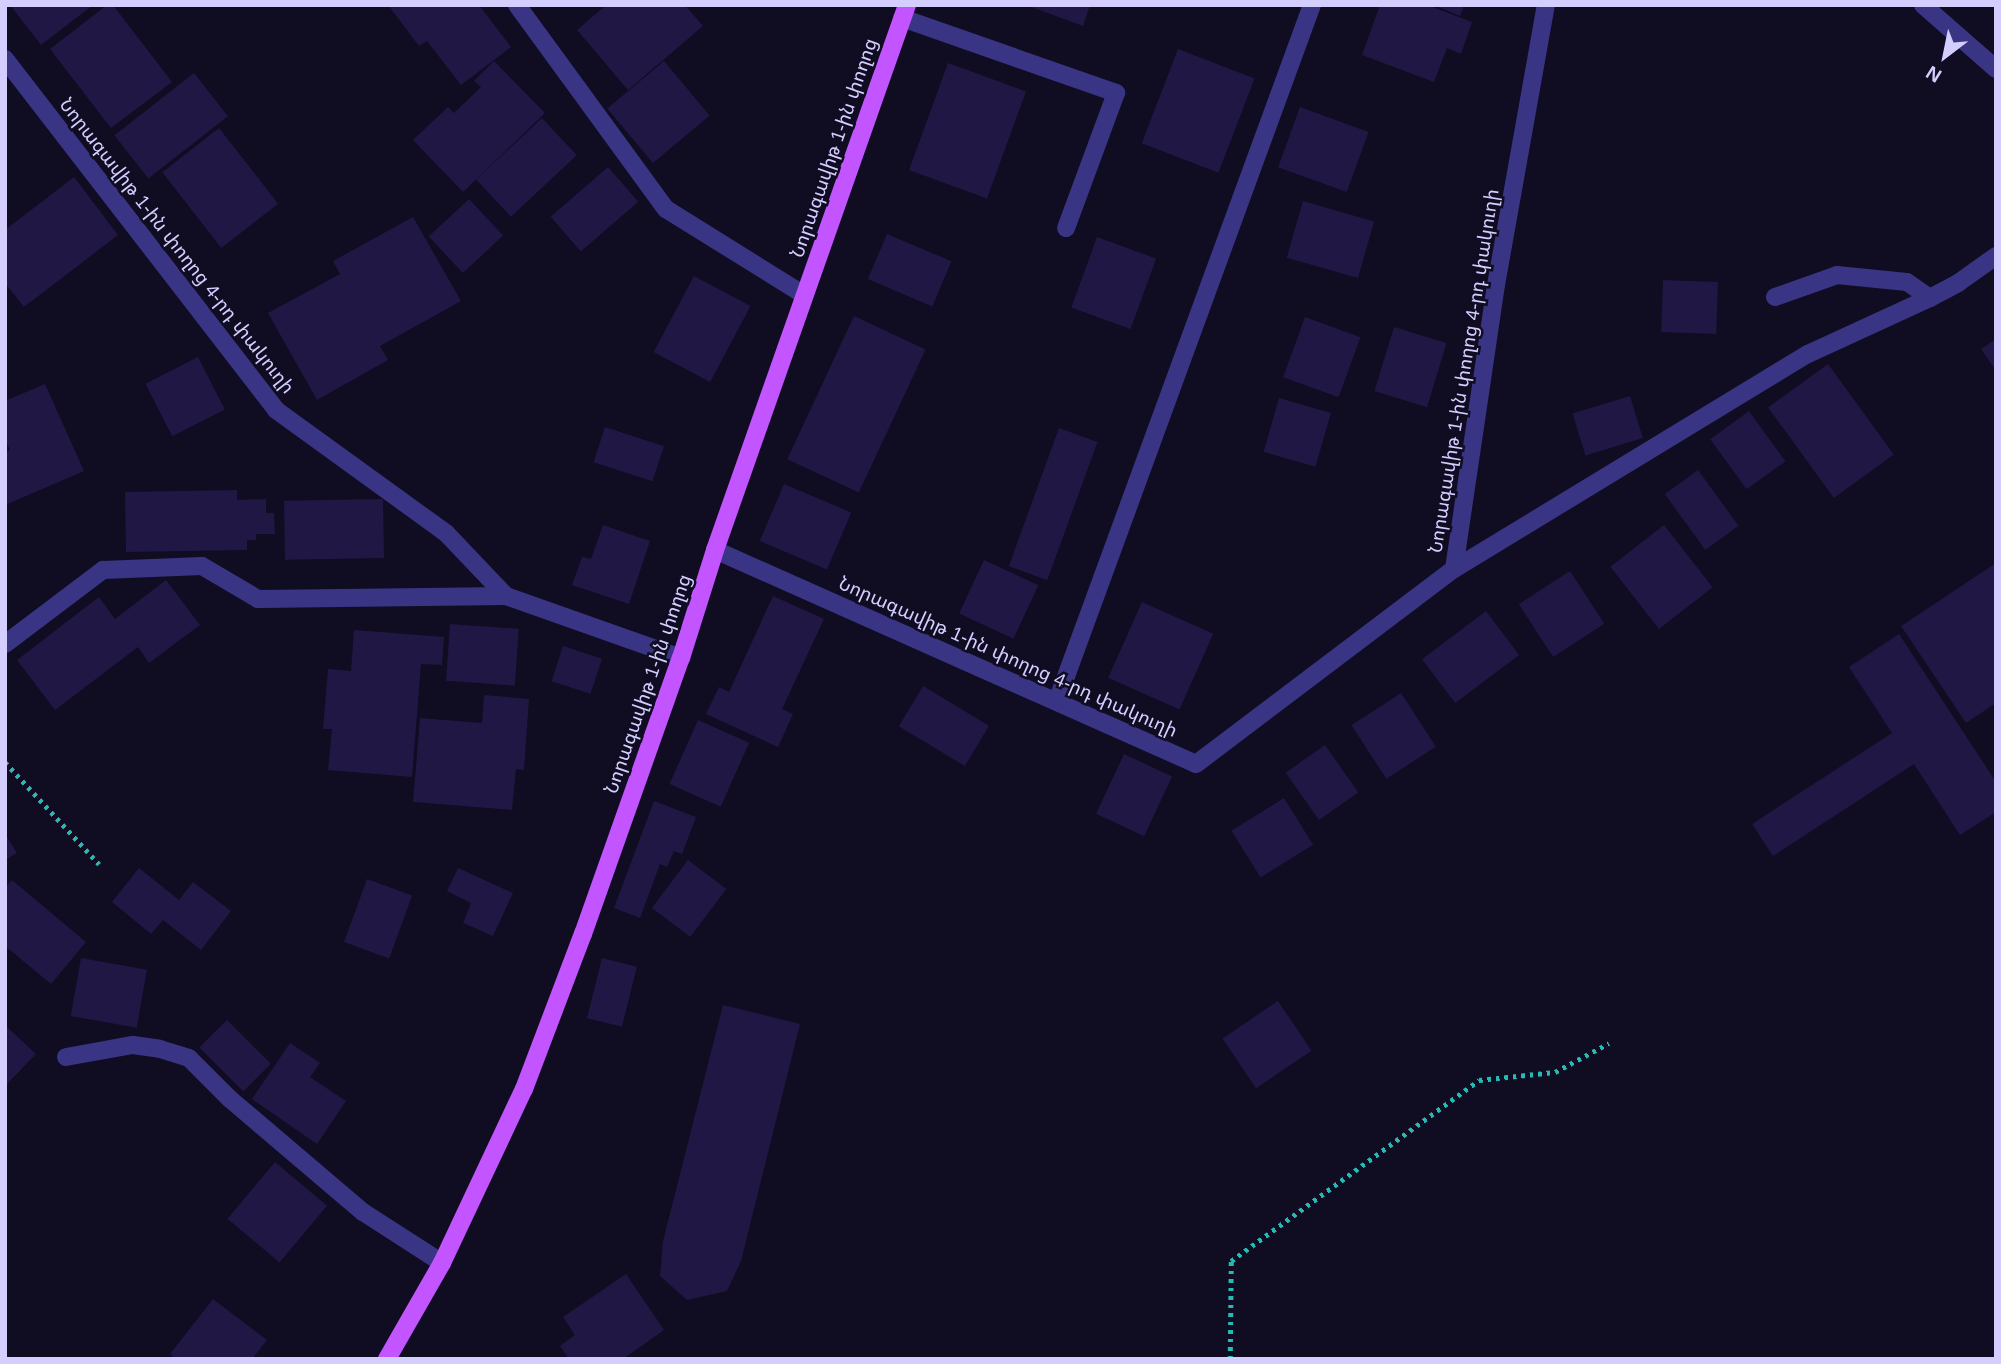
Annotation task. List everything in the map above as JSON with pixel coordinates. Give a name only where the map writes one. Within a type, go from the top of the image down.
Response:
[{"type":"main road","name":"Նորագավիթ 1-ին փողոց","points":[[387,1359],[442,1263],[524,1089],[681,658],[715,550],[904,12]]},
{"type":"street","points":[[517,5],[666,209],[804,295]]},
{"type":"street","points":[[1057,701],[1311,5]]},
{"type":"street","name":"Նորագավիթ 1-ին փողոց 4-րդ փակուղի","points":[[715,550],[1196,764],[1454,569],[1496,285],[1546,5]]},
{"type":"street","points":[[1923,5],[1996,69]]},
{"type":"street","points":[[904,12],[1116,93],[1066,229]]},
{"type":"street","name":"Նորագավիթ 1-ին փողոց 4-րդ փակուղի","points":[[5,59],[276,410],[446,533],[506,596],[681,658]]},
{"type":"street","points":[[1454,569],[1808,354],[1930,298],[1996,257]]},
{"type":"street","points":[[1775,297],[1837,275],[1907,282],[1930,298]]},
{"type":"street","points":[[5,644],[103,570],[202,566],[258,599],[506,596]]},
{"type":"street","points":[[66,1057],[133,1045],[160,1049],[189,1058],[230,1100],[363,1212],[442,1263]]},
{"type":"path","points":[[5,762],[99,864]]},
{"type":"path","points":[[1230,1359],[1231,1261],[1479,1080],[1555,1072],[1609,1043]]},
{"type":"building","points":[[10,5],[93,5],[41,45]]},
{"type":"building","points":[[107,5],[113,5],[172,82],[111,128],[50,49]]},
{"type":"building","points":[[388,5],[479,5],[511,47],[461,85],[427,41],[419,46]]},
{"type":"building","points":[[606,5],[685,5],[703,26],[628,90],[577,30]]},
{"type":"building","points":[[1026,5],[1090,5],[1083,26]]},
{"type":"building","points":[[1380,5],[1427,5],[1472,22],[1461,54],[1447,48],[1434,82],[1362,55]]},
{"type":"building","points":[[1434,5],[1464,5],[1460,16]]},
{"type":"building","points":[[1178,49],[1255,78],[1218,173],[1142,143]]},
{"type":"building","points":[[494,61],[545,113],[463,192],[413,140],[448,107],[454,113],[481,87],[474,81]]},
{"type":"building","points":[[664,61],[710,115],[653,163],[607,109]]},
{"type":"building","points":[[948,63],[1026,91],[987,199],[909,170]]},
{"type":"building","points":[[194,73],[228,116],[148,179],[114,135]]},
{"type":"building","points":[[1300,107],[1369,132],[1347,192],[1278,167]]},
{"type":"building","points":[[542,118],[577,155],[511,217],[476,179]]},
{"type":"building","points":[[219,128],[278,204],[221,248],[162,172]]},
{"type":"building","points":[[608,167],[638,202],[581,252],[551,217]]},
{"type":"building","points":[[74,177],[118,235],[24,307],[5,283],[5,230]]},
{"type":"building","points":[[469,199],[503,236],[463,273],[429,237]]},
{"type":"building","points":[[1303,201],[1374,221],[1358,278],[1287,258]]},
{"type":"building","points":[[413,217],[461,301],[380,346],[388,360],[317,400],[268,313],[340,274],[333,261]]},
{"type":"building","points":[[887,234],[951,261],[932,306],[868,279]]},
{"type":"building","points":[[1097,237],[1156,259],[1131,329],[1071,307]]},
{"type":"building","points":[[694,276],[751,306],[710,382],[654,352]]},
{"type":"building","points":[[1663,280],[1718,282],[1716,334],[1661,332]]},
{"type":"building","points":[[854,316],[926,349],[859,493],[787,459]]},
{"type":"building","points":[[1305,317],[1360,337],[1339,397],[1283,377]]},
{"type":"building","points":[[1394,327],[1447,343],[1427,407],[1374,391]]},
{"type":"building","points":[[1996,339],[1996,371],[1981,349]]},
{"type":"building","points":[[198,357],[225,410],[172,436],[145,384]]},
{"type":"building","points":[[1828,364],[1894,455],[1834,498],[1768,407]]},
{"type":"building","points":[[45,384],[84,471],[5,505],[5,453],[10,450],[5,439],[5,401]]},
{"type":"building","points":[[1630,396],[1643,438],[1585,456],[1573,414]]},
{"type":"building","points":[[1279,398],[1331,413],[1315,467],[1264,452]]},
{"type":"building","points":[[1749,411],[1785,461],[1747,489],[1710,439]]},
{"type":"building","points":[[605,427],[664,446],[653,481],[594,462]]},
{"type":"building","points":[[1059,428],[1098,442],[1047,580],[1009,566]]},
{"type":"building","points":[[1698,470],[1739,526],[1705,550],[1665,494]]},
{"type":"building","points":[[784,484],[851,513],[827,570],[760,541]]},
{"type":"building","points":[[237,490],[237,500],[266,499],[266,513],[274,513],[275,534],[256,534],[256,540],[247,540],[247,550],[126,552],[125,492]]},
{"type":"building","points":[[383,499],[384,558],[285,560],[284,501]]},
{"type":"building","points":[[603,525],[650,541],[629,604],[572,585],[582,557],[591,559]]},
{"type":"building","points":[[1664,525],[1713,587],[1659,629],[1610,567]]},
{"type":"building","points":[[984,560],[1038,585],[1013,639],[959,613]]},
{"type":"building","points":[[1996,563],[1996,703],[1966,723],[1901,626]]},
{"type":"building","points":[[1570,571],[1604,624],[1553,657],[1519,604]]},
{"type":"building","points":[[166,580],[200,625],[149,663],[138,647],[55,710],[17,660],[99,597],[115,619]]},
{"type":"building","points":[[773,596],[824,619],[782,709],[793,714],[778,747],[706,714],[719,687],[729,692]]},
{"type":"building","points":[[1142,602],[1213,634],[1179,710],[1108,678]]},
{"type":"building","points":[[1486,611],[1519,655],[1455,703],[1422,659]]},
{"type":"building","points":[[450,624],[519,629],[515,686],[446,681]]},
{"type":"building","points":[[354,630],[444,637],[442,665],[421,664],[412,777],[328,770],[332,729],[323,729],[328,669],[351,671]]},
{"type":"building","points":[[1899,634],[1996,782],[1996,812],[1960,835],[1914,764],[1773,856],[1752,824],[1892,733],[1849,667]]},
{"type":"building","points":[[563,646],[602,659],[591,694],[552,681]]},
{"type":"building","points":[[923,686],[989,726],[965,766],[899,726]]},
{"type":"building","points":[[1401,693],[1436,747],[1386,779],[1352,725]]},
{"type":"building","points":[[484,695],[529,699],[524,770],[516,769],[512,810],[413,802],[420,718],[482,723]]},
{"type":"building","points":[[698,720],[749,743],[721,807],[670,784]]},
{"type":"building","points":[[1325,745],[1358,793],[1319,820],[1286,773]]},
{"type":"building","points":[[1124,754],[1172,776],[1144,836],[1096,814]]},
{"type":"building","points":[[1284,798],[1313,845],[1261,877],[1231,831]]},
{"type":"building","points":[[654,801],[696,817],[682,854],[674,851],[667,867],[660,864],[640,918],[614,908]]},
{"type":"building","points":[[5,834],[17,853],[5,860]]},
{"type":"building","points":[[688,860],[726,889],[690,937],[652,908]]},
{"type":"building","points":[[139,868],[179,900],[193,882],[231,911],[201,950],[163,920],[151,934],[112,902]]},
{"type":"building","points":[[458,868],[513,893],[493,936],[463,923],[471,903],[447,891]]},
{"type":"building","points":[[367,879],[412,895],[389,958],[344,942]]},
{"type":"building","points":[[12,880],[86,942],[51,984],[5,946],[5,888]]},
{"type":"building","points":[[81,958],[147,970],[137,1028],[71,1016]]},
{"type":"building","points":[[602,958],[637,967],[622,1027],[587,1018]]},
{"type":"building","points":[[1278,1001],[1312,1051],[1256,1088],[1222,1038]]},
{"type":"building","points":[[723,1005],[800,1024],[741,1261],[727,1291],[687,1300],[660,1276],[663,1241]]},
{"type":"building","points":[[227,1020],[271,1064],[243,1091],[199,1048]]},
{"type":"building","points":[[5,1025],[36,1054],[5,1086]]},
{"type":"building","points":[[290,1043],[320,1063],[310,1077],[346,1101],[317,1144],[252,1099]]},
{"type":"building","points":[[275,1162],[327,1206],[280,1262],[227,1219]]},
{"type":"building","points":[[626,1274],[664,1330],[623,1359],[569,1359],[560,1346],[575,1335],[563,1317]]},
{"type":"building","points":[[213,1299],[267,1340],[252,1359],[176,1359],[170,1354]]}]
